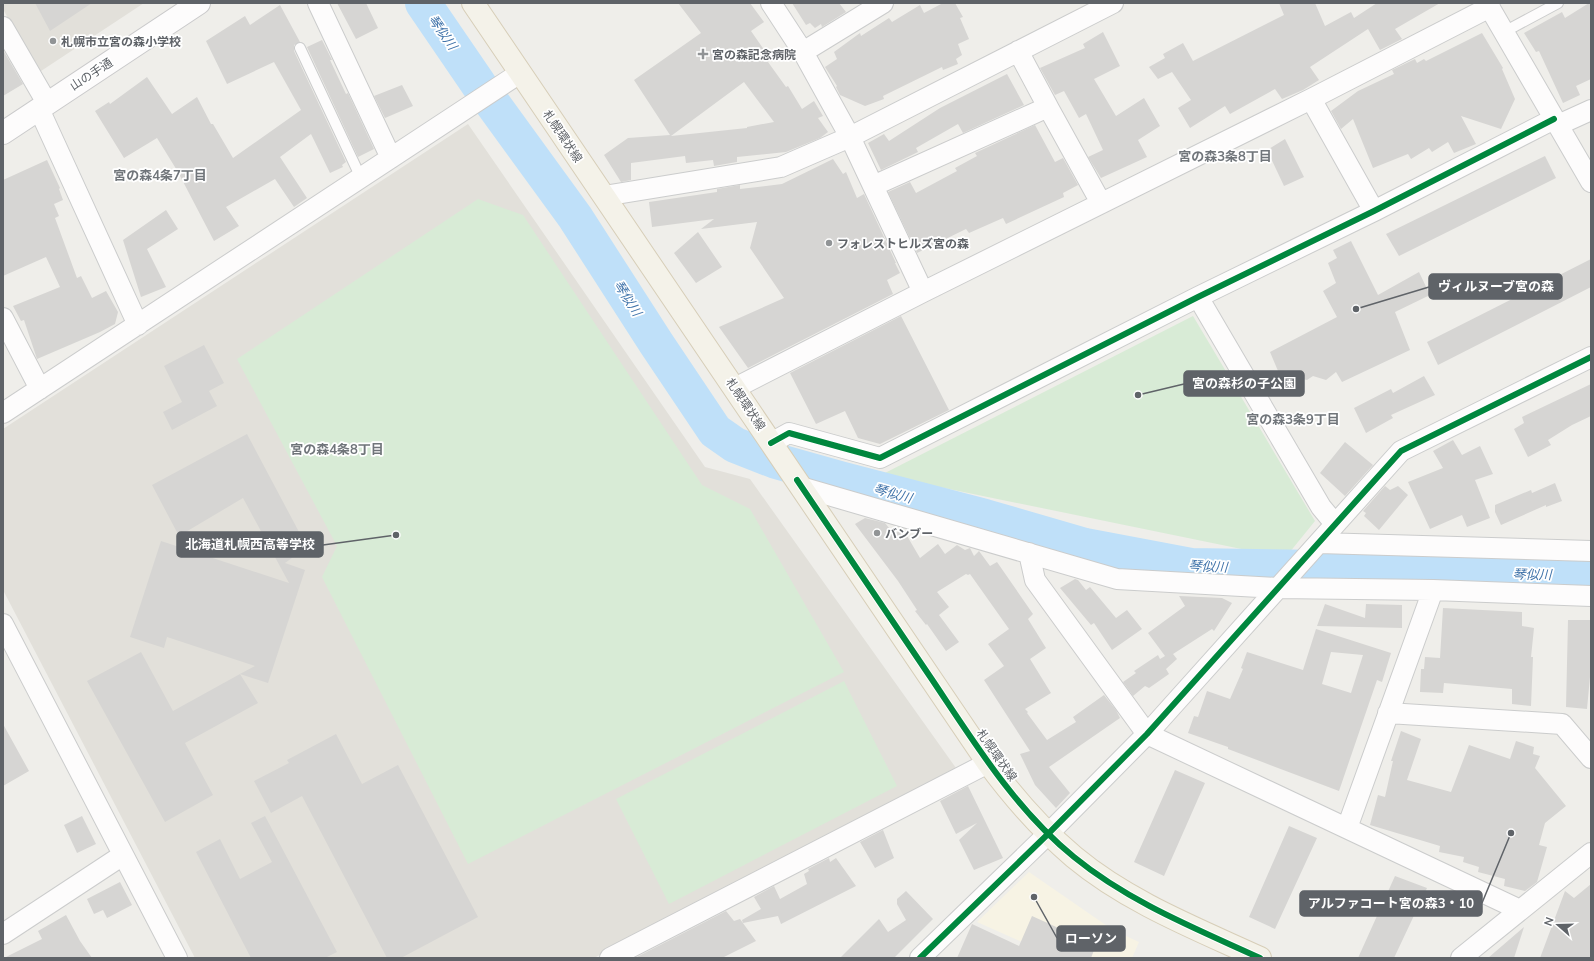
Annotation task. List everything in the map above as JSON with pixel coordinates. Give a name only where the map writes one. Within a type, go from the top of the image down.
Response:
[{"type":"main road","name":"山の手通","points":[[3,133],[199,3]]},
{"type":"main road","name":"札幌環状線","points":[[473,3],[988,763],[1025,810],[1048,834],[1074,857],[1103,878],[1160,911],[1260,958]]},
{"type":"street","points":[[318,3],[391,158]]},
{"type":"street","points":[[771,3],[803,52],[850,137],[923,292]]},
{"type":"street","points":[[803,52],[883,3]]},
{"type":"street","points":[[604,196],[781,167],[850,137],[1113,3]]},
{"type":"street","points":[[735,388],[1101,203],[1311,100],[1488,5],[1591,182]]},
{"type":"street","points":[[3,27],[43,106],[138,325]]},
{"type":"street","points":[[1018,51],[1101,203]]},
{"type":"street","points":[[3,413],[520,72]]},
{"type":"street","points":[[1311,100],[1374,211]]},
{"type":"street","points":[[873,186],[1048,107]]},
{"type":"street","points":[[772,444],[789,433],[880,458],[1198,297],[1556,122],[1591,110]]},
{"type":"street","points":[[1198,297],[1321,507],[1335,524]]},
{"type":"street","points":[[3,318],[40,389]]},
{"type":"street","points":[[920,958],[1048,834],[1147,734],[1401,451],[1591,357]]},
{"type":"street","points":[[799,483],[1117,579],[1283,582],[1591,596]]},
{"type":"street","points":[[1314,548],[1591,551]]},
{"type":"street","points":[[1029,553],[1035,580],[1147,734],[1520,910]]},
{"type":"street","points":[[1347,828],[1433,590]]},
{"type":"street","points":[[3,624],[177,958]]},
{"type":"street","points":[[1388,713],[1562,724],[1591,758]]},
{"type":"street","points":[[610,958],[988,763]]},
{"type":"street","points":[[1461,958],[1591,853]]},
{"type":"street","points":[[3,934],[123,855]]},
{"type":"lane","points":[[1504,32],[1558,3]]},
{"type":"lane","points":[[300,48],[361,178]]},
{"type":"shaded area","name":"札幌市立宮の森小学校","points":[[3,3],[144,3],[38,73],[3,9]]},
{"type":"shaded area","points":[[468,124],[705,467],[750,479],[956,768],[594,958],[195,958],[3,590],[3,429]]},
{"type":"shaded area","points":[[1029,872],[1113,930],[1139,942],[1132,958],[1058,958],[977,922]]},
{"type":"green space","points":[[478,199],[523,215],[702,485],[750,509],[844,672],[468,864],[322,577],[337,546],[237,359]]},
{"type":"green space","points":[[1193,316],[1315,521],[1285,558],[881,475]]},
{"type":"green space","points":[[844,681],[897,786],[669,904],[616,799]]},
{"type":"building","points":[[35,3],[92,3],[50,31]]},
{"type":"building","points":[[337,3],[366,3],[378,28],[356,39]]},
{"type":"building","points":[[678,3],[750,3],[764,22],[751,31],[771,60],[768,62],[786,87],[788,86],[802,109],[814,101],[823,116],[818,118],[828,132],[820,138],[786,152],[737,157],[737,162],[714,166],[713,160],[686,163],[685,156],[631,163],[631,180],[621,182],[604,155],[628,138],[670,135],[634,80],[701,33]],"holes":[[[744,82],[774,122],[747,128],[671,136]]]},
{"type":"building","points":[[792,3],[839,3],[846,12],[822,27],[821,24],[815,28],[810,23],[806,25]]},
{"type":"building","points":[[943,3],[955,3],[963,17],[960,18],[969,39],[958,44],[962,55],[956,59],[958,64],[943,70],[942,67],[883,96],[884,99],[865,106],[840,95],[836,87],[837,86],[825,67],[837,59],[834,52],[860,33],[861,36],[889,18],[892,22],[920,5],[924,13]]},
{"type":"building","points":[[1279,3],[1315,3],[1325,26],[1351,12],[1354,18],[1377,3],[1440,3],[1395,29],[1402,39],[1380,50],[1368,29],[1310,67],[1319,80],[1303,90],[1282,99],[1275,89],[1230,114],[1225,106],[1190,128],[1178,108],[1191,100],[1172,72],[1158,79],[1149,67],[1165,58],[1163,54],[1183,43],[1193,61],[1284,15]]},
{"type":"building","points":[[1591,3],[1591,79],[1576,86],[1580,95],[1563,103],[1539,51],[1536,52],[1524,33],[1562,12],[1565,18]]},
{"type":"building","points":[[280,5],[300,42],[294,45],[294,51],[346,162],[342,165],[343,167],[330,173],[311,134],[280,157],[307,198],[294,207],[275,179],[226,207],[239,226],[214,241],[178,172],[157,138],[124,158],[95,111],[109,102],[110,104],[147,77],[172,114],[197,97],[211,124],[213,124],[233,158],[301,110],[274,62],[227,84],[206,41],[245,16],[250,25]]},
{"type":"building","points":[[1103,32],[1120,66],[1094,79],[1116,116],[1144,98],[1160,126],[1138,140],[1147,157],[1101,178],[1088,157],[1103,150],[1086,114],[1079,118],[1064,91],[1055,95],[1040,68],[1085,48],[1083,44]]},
{"type":"building","points":[[1482,33],[1503,68],[1502,69],[1515,99],[1501,129],[1461,116],[1476,144],[1454,153],[1448,142],[1432,152],[1429,148],[1411,159],[1408,154],[1373,168],[1353,119],[1341,129],[1331,111],[1358,91],[1394,74],[1392,70],[1415,59],[1417,63],[1424,59],[1426,61]]},
{"type":"building","points":[[322,40],[346,94],[348,93],[374,149],[358,157],[307,47]]},
{"type":"building","points":[[3,50],[23,84],[3,96]]},
{"type":"building","points":[[1007,74],[1024,105],[963,133],[958,124],[916,148],[918,152],[881,170],[868,143],[884,134],[889,141],[940,108]]},
{"type":"building","points":[[402,85],[413,106],[385,118],[374,96]]},
{"type":"building","points":[[1035,125],[1055,162],[1063,158],[1078,185],[1063,193],[1064,197],[1006,224],[1003,218],[969,233],[966,229],[917,253],[888,192],[910,182],[916,193],[957,171],[955,168],[977,156],[975,153]]},
{"type":"building","points":[[1285,139],[1304,177],[1284,186],[1267,150]]},
{"type":"building","points":[[1545,156],[1556,178],[1399,256],[1386,234]]},
{"type":"building","points":[[833,159],[843,174],[846,172],[857,198],[864,194],[896,263],[900,273],[887,280],[893,294],[748,368],[719,327],[784,298],[750,248],[757,222],[701,229],[714,219],[652,227],[649,202],[717,192],[717,189],[740,185],[740,189],[782,184]]},
{"type":"building","points":[[47,160],[60,188],[59,189],[63,200],[54,204],[59,216],[55,218],[77,278],[81,276],[92,298],[106,291],[118,312],[115,324],[37,359],[24,320],[21,321],[13,306],[60,287],[46,257],[3,276],[3,180]]},
{"type":"building","points":[[166,210],[178,229],[147,249],[166,287],[141,297],[123,240]]},
{"type":"building","points":[[698,232],[722,267],[696,283],[674,253]]},
{"type":"building","points":[[1351,241],[1378,295],[1419,272],[1430,295],[1395,312],[1410,350],[1342,382],[1336,372],[1326,380],[1313,376],[1307,380],[1297,378],[1293,374],[1281,378],[1270,352],[1337,317],[1323,291],[1336,283],[1328,263],[1337,258],[1333,250]]},
{"type":"building","points":[[1591,259],[1591,287],[1438,365],[1427,342]]},
{"type":"building","points":[[901,316],[949,410],[880,444],[858,438],[845,411],[816,424],[790,373]]},
{"type":"building","points":[[204,345],[224,383],[209,391],[217,406],[172,430],[163,412],[182,402],[164,366]]},
{"type":"building","points":[[1424,376],[1435,395],[1391,415],[1393,418],[1366,433],[1354,408],[1391,389],[1393,393]]},
{"type":"building","points":[[1591,384],[1591,416],[1572,425],[1548,440],[1551,445],[1528,457],[1514,429],[1524,423],[1522,417]]},
{"type":"building","points":[[247,434],[307,547],[285,563],[305,570],[268,683],[240,674],[255,666],[167,637],[164,648],[130,637],[161,541],[289,583],[243,498],[179,536],[152,485]]},
{"type":"building","points":[[1453,440],[1462,455],[1480,446],[1493,474],[1475,480],[1490,518],[1467,527],[1462,515],[1430,529],[1408,482],[1443,468],[1433,451]]},
{"type":"building","points":[[1345,442],[1373,465],[1345,496],[1320,473]]},
{"type":"building","points":[[1555,483],[1562,501],[1546,507],[1546,505],[1501,525],[1495,512],[1495,505],[1531,490],[1532,493]]},
{"type":"building","points":[[1385,486],[1390,490],[1398,486],[1408,495],[1379,530],[1364,516],[1366,513],[1363,511]]},
{"type":"building","points":[[865,518],[885,523],[894,534],[903,529],[920,558],[938,544],[945,554],[957,545],[965,550],[970,548],[974,556],[979,551],[990,566],[997,562],[1033,614],[1028,619],[1046,648],[1030,659],[1051,693],[1025,709],[1047,740],[1076,722],[1073,717],[1104,695],[1116,710],[1120,718],[1049,767],[1070,793],[1056,808],[1035,785],[1020,754],[1030,751],[984,680],[1004,666],[988,644],[1009,629],[970,574],[966,574],[937,592],[949,607],[939,615],[959,642],[946,651],[927,624],[926,625],[915,611],[917,610],[898,581],[855,524]]},
{"type":"building","points":[[1075,579],[1078,580],[1086,590],[1090,587],[1116,618],[1127,610],[1142,629],[1112,650],[1094,623],[1091,625],[1060,588]]},
{"type":"building","points":[[1179,596],[1222,598],[1232,603],[1214,631],[1212,629],[1173,654],[1177,659],[1166,669],[1169,674],[1149,688],[1145,686],[1133,696],[1123,682],[1136,673],[1134,671],[1158,655],[1160,659],[1165,656],[1148,633],[1185,606]]},
{"type":"building","points":[[1325,604],[1365,618],[1366,604],[1402,605],[1402,628],[1317,626]]},
{"type":"building","points":[[1443,608],[1522,612],[1522,626],[1534,628],[1531,657],[1533,657],[1531,706],[1512,704],[1512,689],[1444,683],[1443,693],[1420,692],[1421,669],[1424,669],[1425,657],[1440,658]]},
{"type":"building","points":[[1568,620],[1591,620],[1591,666],[1587,709],[1566,707]]},
{"type":"building","points":[[1316,629],[1391,653],[1382,682],[1377,680],[1339,791],[1228,749],[1228,747],[1188,733],[1194,716],[1198,717],[1207,691],[1230,699],[1243,669],[1241,668],[1247,652],[1303,670]],"holes":[[[1331,652],[1363,655],[1351,693],[1322,684]]]},
{"type":"building","points":[[141,652],[173,711],[240,674],[258,703],[185,743],[213,795],[165,822],[87,681]]},
{"type":"building","points":[[3,724],[29,771],[3,786]]},
{"type":"building","points":[[1401,731],[1421,739],[1407,780],[1451,792],[1469,745],[1510,759],[1516,741],[1534,747],[1533,754],[1540,756],[1535,768],[1566,806],[1545,823],[1539,845],[1547,847],[1537,882],[1525,891],[1504,886],[1505,879],[1478,872],[1479,867],[1463,862],[1464,857],[1439,852],[1440,846],[1370,825],[1378,795],[1385,797],[1393,761],[1391,761]]},
{"type":"building","points":[[336,734],[362,784],[398,765],[478,917],[401,958],[387,958],[302,796],[271,813],[254,781],[289,763],[287,760]]},
{"type":"building","points":[[1175,770],[1205,783],[1164,876],[1134,862]]},
{"type":"building","points":[[968,786],[1003,858],[974,870],[959,840],[977,823],[956,834],[940,801]]},
{"type":"building","points":[[82,816],[96,844],[77,853],[64,825]]},
{"type":"building","points":[[265,816],[337,952],[325,958],[251,958],[196,852],[220,839],[240,879],[272,862],[251,823]]},
{"type":"building","points":[[1289,826],[1317,838],[1275,929],[1249,917]]},
{"type":"building","points":[[883,830],[894,858],[875,868],[860,842]]},
{"type":"building","points":[[829,858],[830,862],[836,858],[856,886],[781,924],[778,916],[743,923],[742,920],[761,909],[754,897],[774,886],[780,899],[807,884],[804,874],[809,871],[808,869]]},
{"type":"building","points":[[1395,876],[1427,888],[1394,958],[1358,958]]},
{"type":"building","points":[[120,882],[132,905],[107,918],[103,910],[94,914],[87,899]]},
{"type":"building","points":[[1591,884],[1591,958],[1540,958],[1565,891],[1574,898]]},
{"type":"building","points":[[906,891],[933,919],[894,958],[840,958],[879,919],[888,932],[906,920],[897,904],[897,899]]},
{"type":"building","points":[[726,911],[734,921],[740,919],[756,941],[722,958],[635,958]]},
{"type":"building","points":[[66,915],[80,941],[92,958],[4,958],[42,939],[38,931]]},
{"type":"building","points":[[1032,916],[1096,945],[1091,958],[957,958],[972,924],[1019,946]]},
{"type":"building","points":[[1524,927],[1514,958],[1488,958]]},
{"type":"waterway","name":"琴似川","points":[[423,3],[479,85],[575,217],[715,431],[735,445],[776,461],[985,517],[1085,546],[1191,566],[1324,568],[1348,571],[1591,575]]},
{"type":"cycle path","points":[[771,443],[789,433],[880,458],[1198,297],[1374,211],[1554,119]]},
{"type":"cycle path","points":[[920,958],[1048,834],[1147,734],[1401,451],[1591,357]]},
{"type":"cycle path","points":[[797,480],[979,750],[1014,796],[1052,838],[1074,857],[1117,888],[1164,914],[1260,958]]},
{"type":"place","name":"札幌市立宮の森小学校","points":[[53,41]]},
{"type":"place","name":"宮の森記念病院","points":[[703,54]]},
{"type":"place","name":"フォレストヒルズ宮の森","points":[[829,243]]},
{"type":"place","name":"ヴィルヌーブ宮の森","points":[[1356,309]]},
{"type":"place","name":"宮の森杉の子公園","points":[[1138,395]]},
{"type":"place","name":"バンブー","points":[[877,533]]},
{"type":"place","name":"北海道札幌西高等学校","points":[[396,535]]},
{"type":"place","name":"アルファコート宮の森3・10","points":[[1511,833]]},
{"type":"place","name":"ローソン","points":[[1034,897]]},
{"type":"district","name":"宮の森3条8丁目","points":[[1225,156]]},
{"type":"district","name":"宮の森4条7丁目","points":[[160,175]]},
{"type":"district","name":"宮の森3条9丁目","points":[[1293,419]]},
{"type":"district","name":"宮の森4条8丁目","points":[[337,449]]}]
